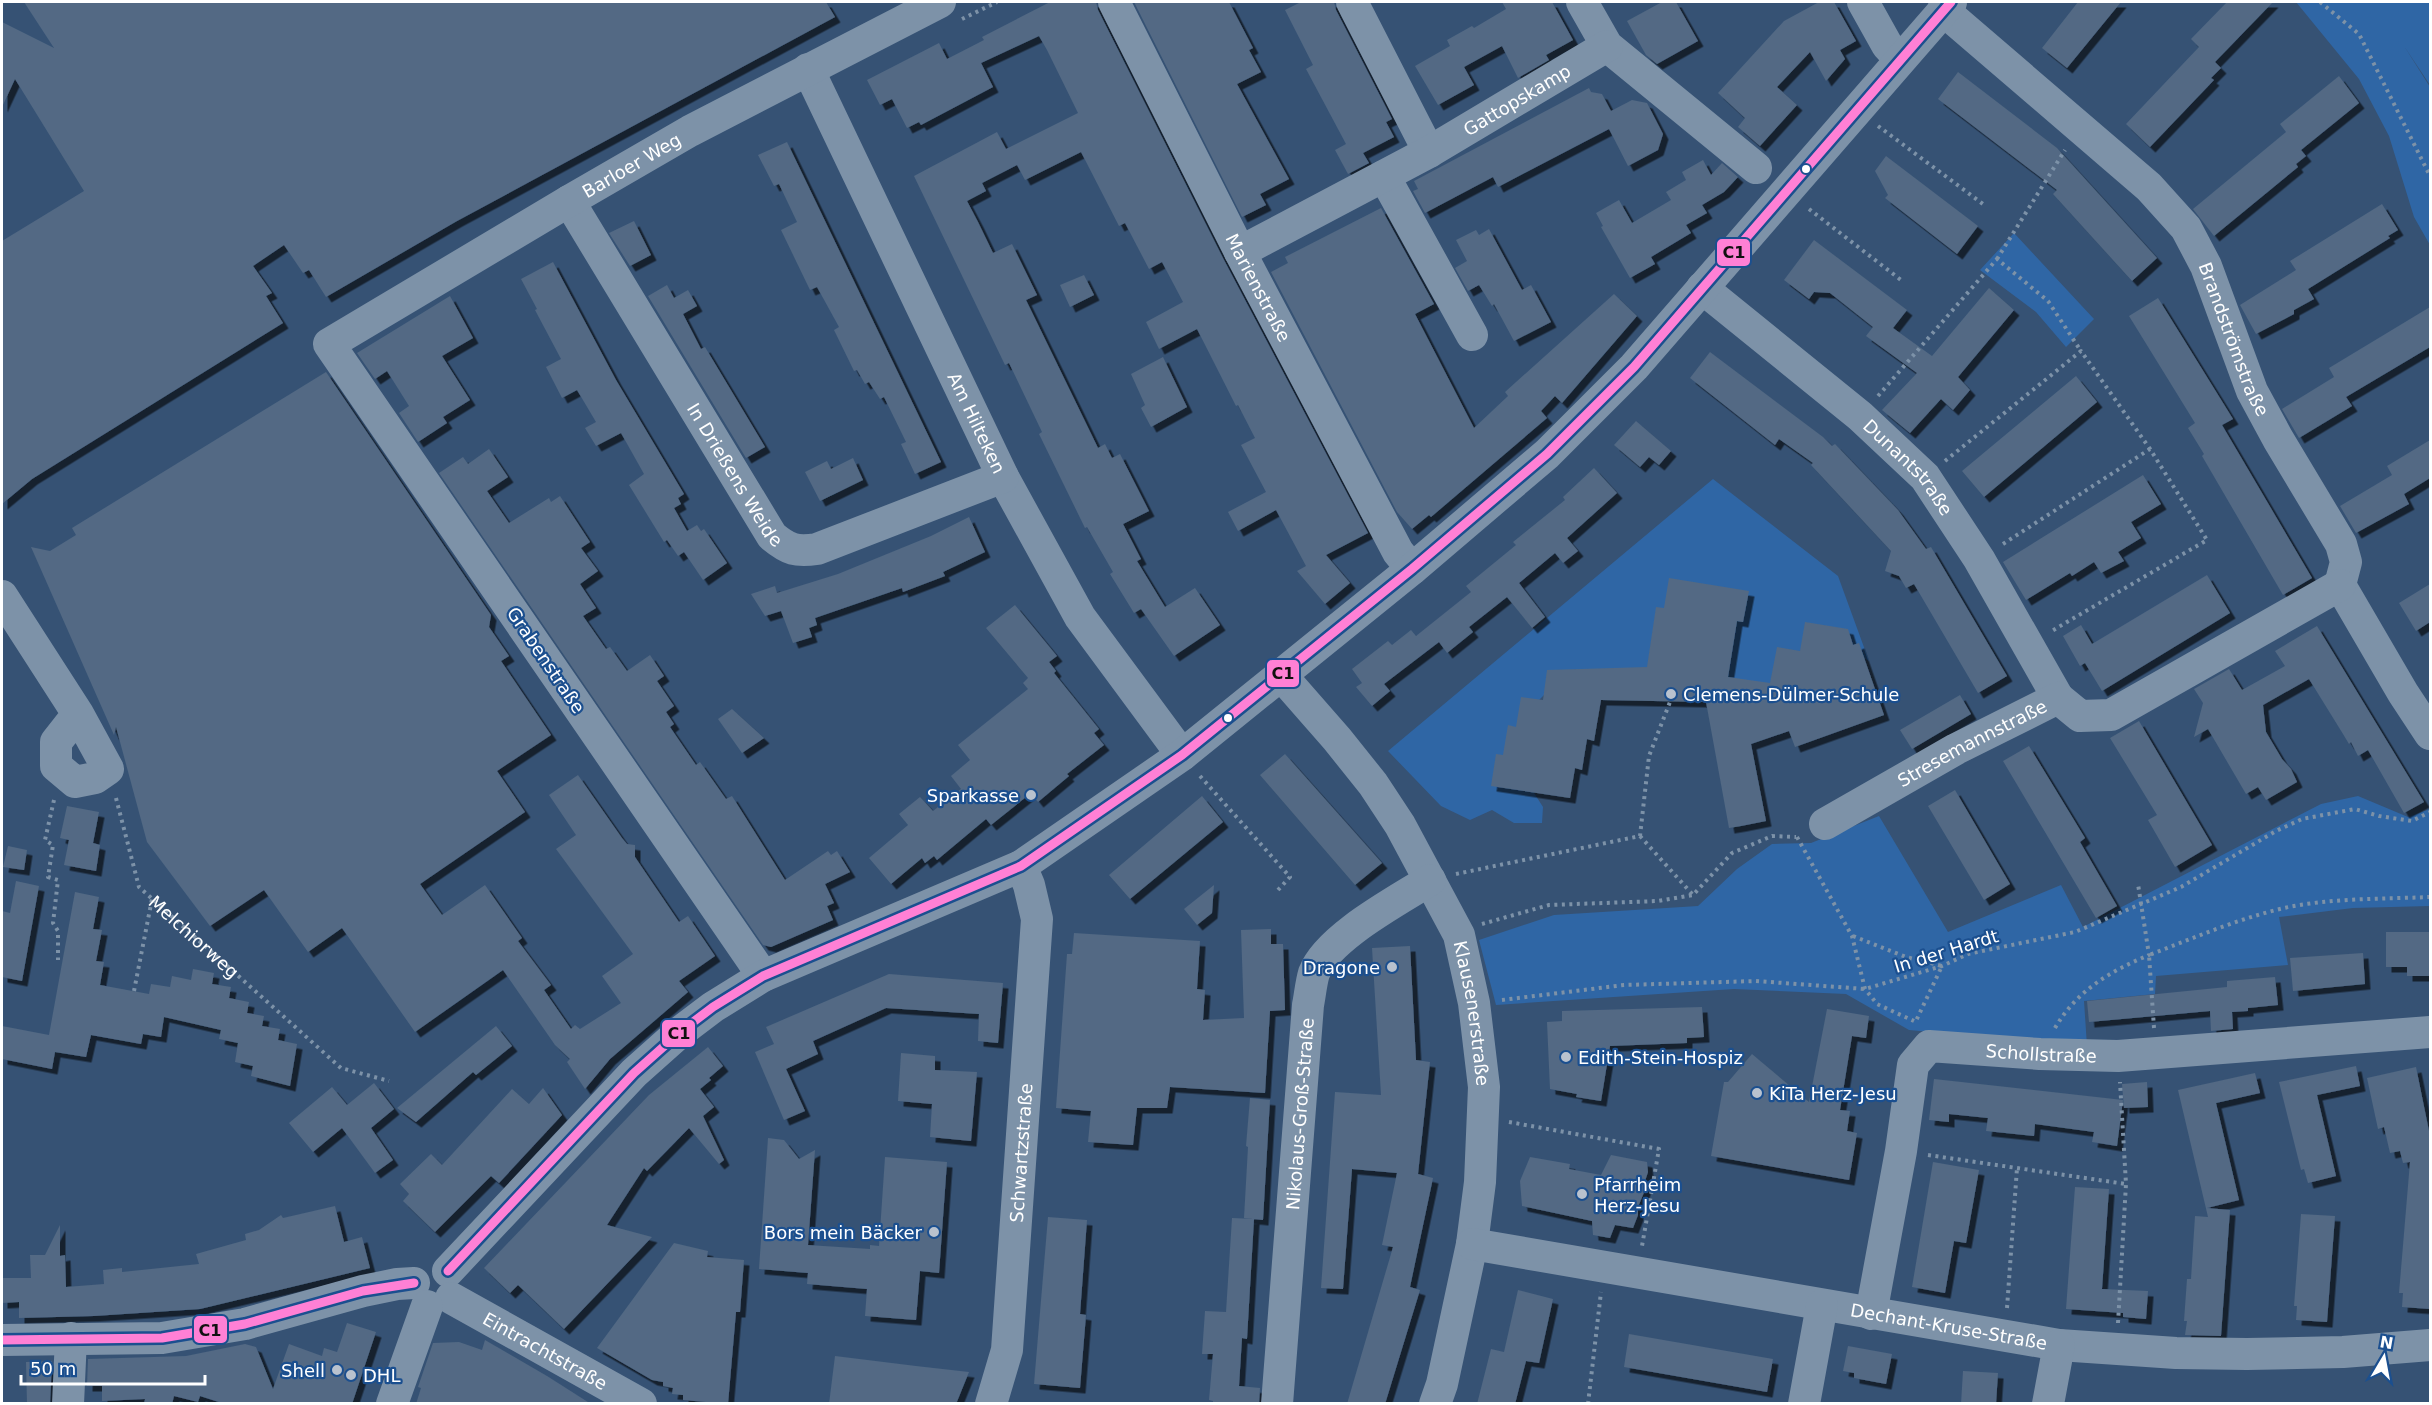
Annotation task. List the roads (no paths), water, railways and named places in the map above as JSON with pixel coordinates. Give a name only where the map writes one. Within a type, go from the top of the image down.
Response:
[{"type":"street","name":"Barloer Weg","points":[[329,344],[690,131],[940,2]]},
{"type":"street","name":"Marienstraße","points":[[1114,2],[1240,252],[1398,552],[1412,569]]},
{"type":"street","points":[[1352,2],[1429,152]]},
{"type":"street","points":[[1582,2],[1607,46],[1756,168]]},
{"type":"street","points":[[1863,2],[1887,45],[1900,59]]},
{"type":"street","points":[[392,1404],[435,1289],[634,1073],[688,1026],[763,976],[1021,866],[1182,755],[1412,569],[1547,454],[1634,367],[1947,6]]},
{"type":"street","name":"Brandströmstraße","points":[[1947,6],[2076,125],[2149,187],[2186,228],[2206,266],[2252,391],[2278,439],[2336,531],[2346,562],[2340,585]]},
{"type":"street","name":"Gattopskamp","points":[[1240,252],[1429,152],[1607,46]]},
{"type":"street","name":"Am Hilteken","points":[[808,69],[1003,477],[1080,618],[1182,755]]},
{"type":"street","points":[[1384,176],[1473,335]]},
{"type":"street","name":"In Drießens Weide","points":[[569,201],[772,536],[785,547],[800,551],[817,549],[1003,477]]},
{"type":"street","name":"Dunantstraße","points":[[1702,288],[1860,416],[1925,477],[1979,559],[2058,698]]},
{"type":"street","name":"Grabenstraße","points":[[329,344],[763,976]]},
{"type":"street","points":[[2340,585],[2403,693],[2430,734]]},
{"type":"street","name":"Stresemannstraße","points":[[1825,824],[1956,749],[2058,698],[2080,716],[2111,715],[2340,585]]},
{"type":"street","points":[[2,596],[78,714],[108,769],[95,778],[75,782],[56,766],[56,742],[78,714]]},
{"type":"street","name":"Klausenerstraße","points":[[1281,675],[1373,784],[1400,825],[1459,934],[1474,1003],[1484,1087],[1485,1118],[1480,1182],[1472,1244],[1442,1384],[1435,1404]]},
{"type":"street","name":"Schwartzstraße","points":[[991,1404],[1007,1350],[1037,919],[1029,885],[1021,866]]},
{"type":"street","name":"Nikolaus-Groß-Straße","points":[[1277,1404],[1308,1005],[1314,973],[1328,952],[1350,932],[1430,880]]},
{"type":"street","name":"Schollstraße","points":[[1871,1314],[1913,1065],[1922,1034],[2040,1054],[2118,1056],[2155,1055],[2430,1032]]},
{"type":"street","name":"Dechant-Kruse-Straße","points":[[1472,1244],[2059,1345],[2117,1350],[2247,1354],[2343,1352],[2430,1345]]},
{"type":"street","points":[[2,1340],[162,1338],[245,1324],[363,1291],[397,1284],[435,1289]]},
{"type":"street","name":"Eintrachtstraße","points":[[435,1289],[601,1393],[640,1404]]},
{"type":"street","points":[[1804,1404],[1822,1305]]},
{"type":"street","points":[[68,1404],[71,1338]]},
{"type":"street","points":[[2048,1404],[2059,1345]]},
{"type":"place","name":"Clemens-Dülmer-Schule","points":[[1671,694]]},
{"type":"place","name":"Sparkasse","points":[[1031,795]]},
{"type":"place","name":"Dragone","points":[[1392,967]]},
{"type":"place","name":"Edith-Stein-Hospiz","points":[[1566,1057]]},
{"type":"place","name":"KiTa Herz-Jesu","points":[[1757,1093]]},
{"type":"place","name":"Pfarrheim Herz-Jesu","points":[[1582,1194]]},
{"type":"place","name":"Bors mein Bäcker","points":[[934,1232]]},
{"type":"place","name":"Shell","points":[[337,1370]]},
{"type":"place","name":"DHL","points":[[351,1375]]}]
